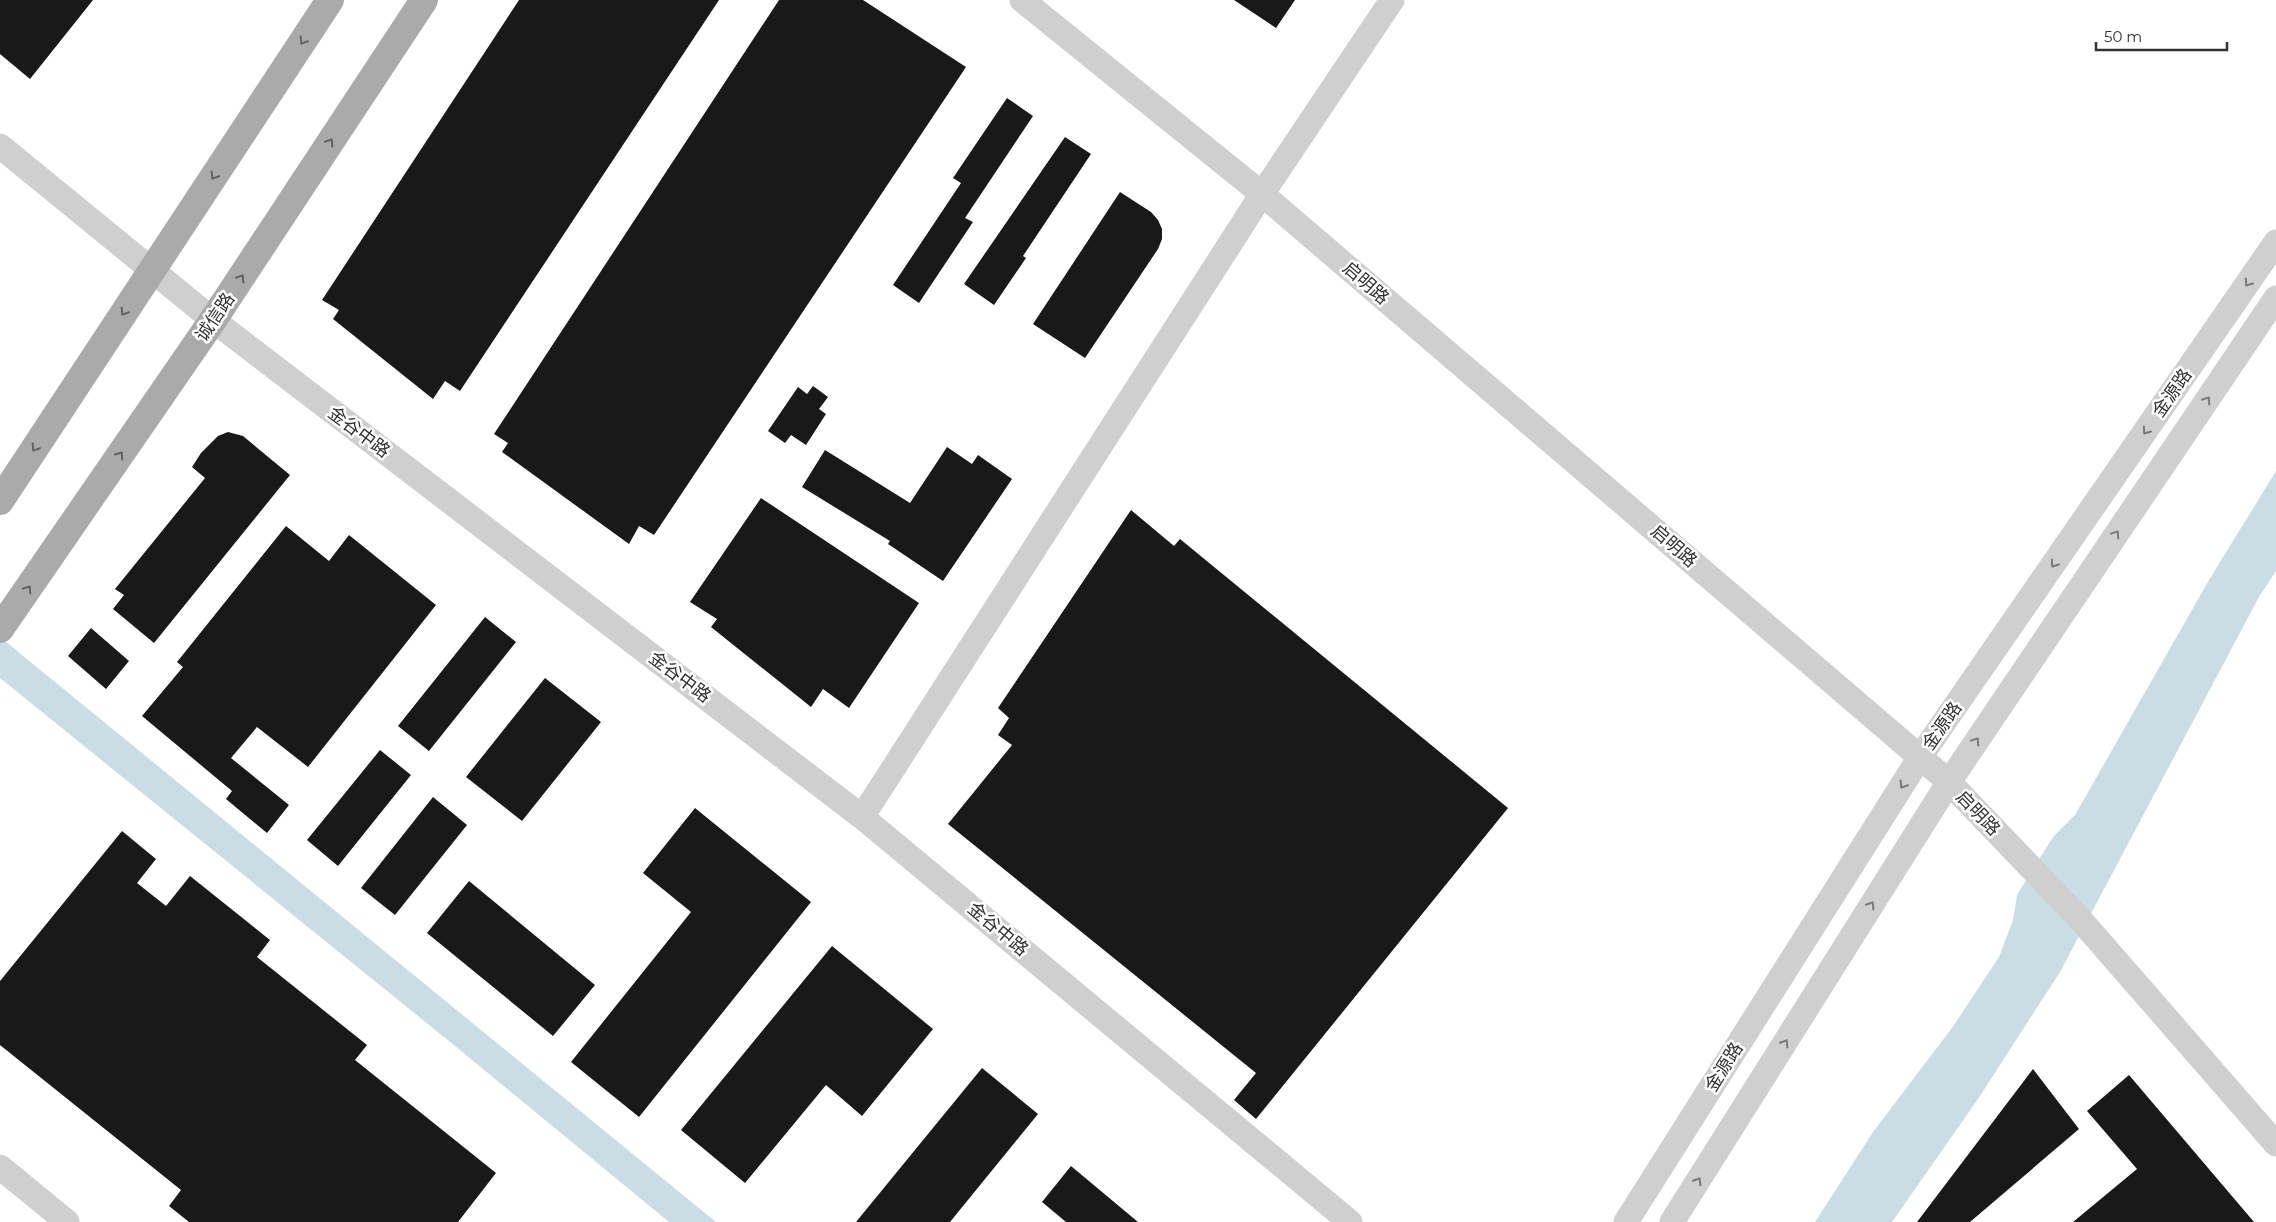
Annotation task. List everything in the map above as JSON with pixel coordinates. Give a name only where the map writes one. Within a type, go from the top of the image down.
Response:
[{"type":"main road","points":[[0,501],[330,0]]},
{"type":"main road","name":"诚信路","points":[[0,629],[213,320],[424,0]]},
{"type":"street","name":"启明路","points":[[1022,0],[1262,194],[1949,782],[2079,918],[2276,1144]]},
{"type":"street","points":[[862,816],[1262,194],[1392,0]]},
{"type":"street","name":"金谷中路","points":[[0,146],[213,320],[862,816],[1350,1222]]},
{"type":"street","name":"金源路","points":[[1626,1222],[1920,757],[2276,242]]},
{"type":"street","points":[[1672,1222],[1949,782],[2276,298]]},
{"type":"street","points":[[0,1167],[67,1222]]},
{"type":"shaded area","points":[[2276,471],[2276,571],[2259,597],[2060,972],[1978,1099],[1892,1222],[1815,1222],[1873,1132],[1952,1028],[1999,957],[2013,920],[2017,895],[2053,837],[2075,815],[2209,580]]},
{"type":"shaded area","points":[[0,637],[716,1222],[669,1222],[460,1050],[0,678]]},
{"type":"building","points":[[0,0],[93,0],[30,79],[0,54]]},
{"type":"building","points":[[519,0],[719,0],[460,391],[445,381],[433,399],[333,319],[339,310],[322,300]]},
{"type":"building","points":[[779,0],[863,0],[966,67],[654,535],[639,526],[629,544],[502,452],[508,443],[494,434]]},
{"type":"building","points":[[1234,0],[1295,0],[1276,28]]},
{"type":"building","points":[[1007,98],[1033,116],[965,218],[973,222],[919,303],[893,285],[961,183],[953,178]]},
{"type":"building","points":[[1065,137],[1091,154],[1023,256],[1026,258],[994,305],[964,284]]},
{"type":"building","points":[[1120,192],[1151,212],[1158,220],[1162,229],[1162,239],[1158,249],[1085,358],[1033,324]]},
{"type":"building","points":[[813,386],[828,397],[819,409],[826,414],[806,445],[791,435],[785,443],[768,431],[798,387],[807,394]]},
{"type":"building","points":[[228,432],[243,436],[290,475],[154,643],[113,609],[124,595],[115,589],[205,478],[192,467],[201,453],[218,436]]},
{"type":"building","points":[[947,447],[972,464],[978,455],[1012,479],[943,581],[888,544],[890,541],[802,487],[825,450],[910,503]]},
{"type":"building","points":[[761,498],[919,603],[849,708],[823,689],[811,707],[711,627],[717,619],[690,602]]},
{"type":"building","points":[[1131,510],[1174,546],[1180,539],[1508,808],[1256,1119],[1234,1100],[1256,1073],[948,824],[1012,745],[998,735],[1009,718],[998,708]]},
{"type":"building","points":[[286,526],[329,561],[349,535],[436,605],[308,767],[257,727],[231,758],[289,805],[267,833],[226,799],[232,791],[142,716],[183,667],[177,662]]},
{"type":"building","points":[[485,617],[516,642],[429,751],[398,726]]},
{"type":"building","points":[[91,628],[129,661],[106,689],[68,656]]},
{"type":"building","points":[[545,678],[601,722],[522,821],[466,777]]},
{"type":"building","points":[[380,750],[411,775],[338,866],[307,840]]},
{"type":"building","points":[[433,797],[467,825],[395,915],[361,888]]},
{"type":"building","points":[[695,808],[811,902],[639,1117],[571,1062],[691,912],[643,873]]},
{"type":"building","points":[[122,831],[156,859],[137,883],[166,906],[190,876],[270,940],[257,957],[367,1045],[355,1060],[496,1173],[458,1222],[189,1222],[169,1206],[181,1190],[0,1045],[0,981]]},
{"type":"building","points":[[469,881],[595,985],[553,1036],[427,933]]},
{"type":"building","points":[[832,946],[933,1029],[862,1116],[826,1085],[745,1183],[681,1130]]},
{"type":"building","points":[[982,1068],[1038,1114],[950,1222],[856,1222]]},
{"type":"building","points":[[2033,1069],[2079,1129],[1970,1222],[1917,1222]]},
{"type":"building","points":[[2129,1075],[2254,1222],[2073,1222],[2137,1169],[2087,1111]]},
{"type":"building","points":[[1071,1166],[1138,1222],[1066,1222],[1042,1202]]}]
